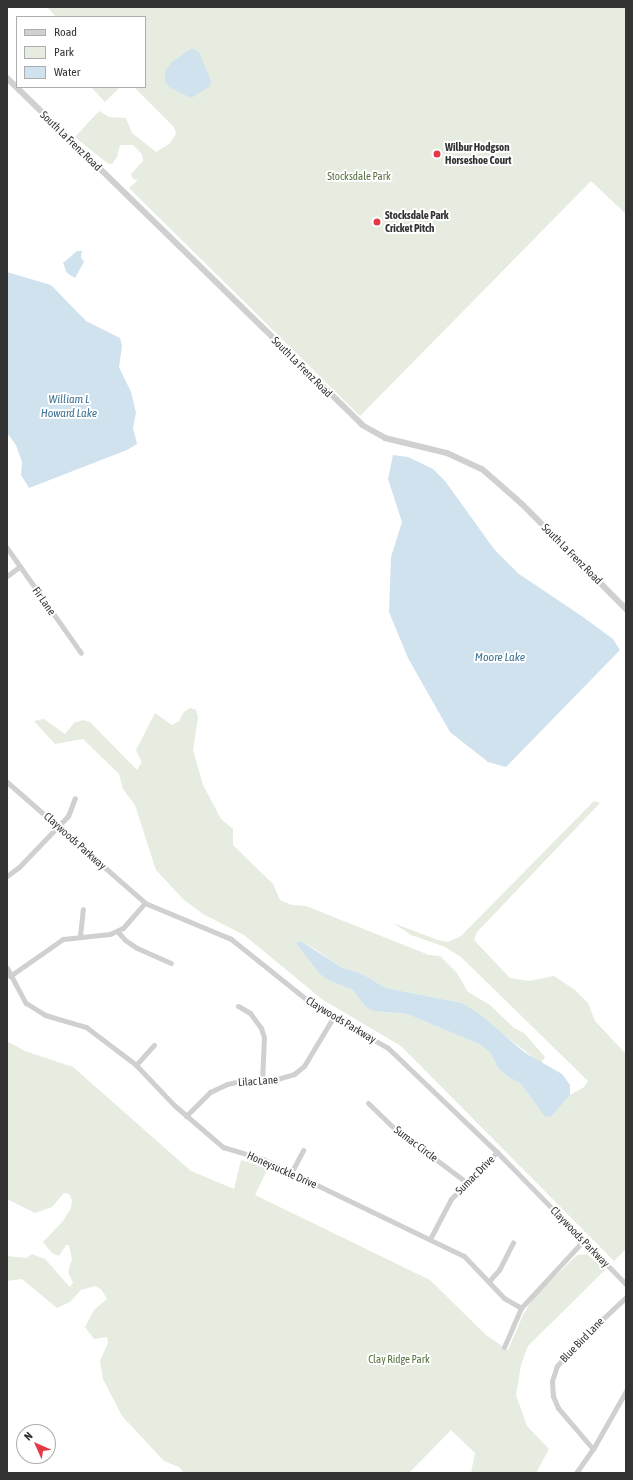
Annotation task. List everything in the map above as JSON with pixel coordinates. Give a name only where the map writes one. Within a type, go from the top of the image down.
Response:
[{"type":"street","name":"South La Frenz Road","points":[[7,78],[16,87]]},
{"type":"street","name":"South La Frenz Road","points":[[17,88],[362,425],[385,438],[447,453],[482,469],[522,504],[626,609]]},
{"type":"street","name":"Fir Lane","points":[[7,548],[81,653]]},
{"type":"street","points":[[7,576],[19,567]]},
{"type":"street","name":"Claywoods Parkway","points":[[7,782],[145,903],[231,939],[312,1004],[388,1048],[497,1152],[626,1284]]},
{"type":"street","points":[[7,876],[20,868],[59,827],[68,816],[75,798]]},
{"type":"street","points":[[10,976],[62,939],[80,936],[104,935],[117,931],[145,903]]},
{"type":"street","points":[[80,936],[83,909]]},
{"type":"street","points":[[117,931],[125,940],[137,948],[171,963]]},
{"type":"street","name":"Honeysuckle Drive","points":[[7,968],[26,1003],[35,1010],[86,1027],[136,1066],[186,1116],[223,1147],[263,1159],[464,1256],[504,1298],[521,1308]]},
{"type":"street","points":[[238,1006],[250,1013],[261,1028],[264,1037],[262,1081]]},
{"type":"street","name":"Lilac Lane","points":[[186,1116],[210,1092],[226,1084],[240,1081],[283,1079],[304,1066],[334,1016]]},
{"type":"street","points":[[136,1066],[154,1045]]},
{"type":"street","name":"Sumac Circle","points":[[368,1103],[394,1128],[466,1182]]},
{"type":"street","points":[[292,1173],[303,1150]]},
{"type":"street","name":"Sumac Drive","points":[[430,1239],[451,1199],[497,1152]]},
{"type":"street","points":[[504,1347],[521,1308],[584,1240]]},
{"type":"street","points":[[489,1281],[500,1270],[513,1242]]},
{"type":"street","name":"Blue Bird Lane","points":[[593,1449],[558,1408],[553,1396],[552,1381],[557,1366],[574,1346],[626,1296]]},
{"type":"street","points":[[576,1473],[593,1449],[626,1391]]},
{"type":"green space","name":"Stocksdale Park","points":[[47,7],[626,7],[626,214],[591,181],[360,416],[129,188],[138,180],[133,179],[131,174],[143,161],[142,154],[133,145],[120,145],[117,157],[112,164],[107,163],[75,137],[99,111],[109,117],[126,118],[132,133],[156,152],[169,144],[176,134],[174,127],[135,88],[146,88],[146,16],[55,16]]},
{"type":"green space","points":[[92,88],[119,88],[105,102]]},
{"type":"green space","points":[[190,708],[196,710],[198,717],[193,750],[203,785],[221,819],[233,829],[233,845],[273,884],[280,900],[292,905],[306,906],[429,955],[440,956],[457,973],[468,992],[490,1005],[514,1028],[524,1033],[545,1057],[541,1063],[462,1003],[386,988],[362,974],[341,967],[301,941],[297,943],[330,981],[353,990],[374,1011],[407,1014],[479,1044],[490,1052],[498,1068],[508,1077],[520,1083],[539,1109],[552,1116],[570,1095],[584,1087],[588,1081],[461,957],[445,947],[411,935],[393,923],[438,940],[448,942],[461,936],[594,801],[600,803],[477,932],[474,940],[510,978],[529,981],[554,976],[575,990],[588,1003],[595,1021],[626,1054],[626,1249],[614,1261],[401,1046],[323,1000],[244,935],[203,914],[184,900],[156,870],[135,805],[123,789],[119,774],[83,739],[55,744],[34,721],[44,719],[65,734],[74,723],[83,720],[90,722],[137,770],[142,762],[136,750],[155,713],[172,725],[179,721],[184,712]]},
{"type":"green space","name":"Clay Ridge Park","points":[[7,1041],[25,1051],[73,1067],[191,1171],[234,1189],[241,1160],[268,1168],[255,1195],[430,1280],[486,1335],[508,1350],[523,1315],[534,1297],[577,1255],[587,1254],[605,1270],[528,1346],[521,1365],[516,1395],[527,1426],[549,1449],[536,1473],[471,1473],[475,1453],[451,1430],[409,1473],[184,1473],[179,1467],[164,1461],[122,1416],[103,1379],[100,1361],[108,1343],[107,1337],[94,1339],[85,1327],[94,1310],[107,1299],[101,1289],[95,1286],[81,1290],[70,1302],[57,1308],[22,1279],[7,1281],[7,1256],[27,1258],[32,1254],[45,1259],[70,1287],[73,1283],[68,1272],[72,1259],[69,1245],[66,1245],[59,1256],[52,1253],[43,1242],[63,1221],[71,1208],[72,1200],[69,1194],[64,1193],[52,1207],[35,1213],[7,1199]]},
{"type":"water","points":[[192,48],[199,52],[211,81],[209,87],[191,98],[169,87],[165,81],[165,72],[172,62]]},
{"type":"water","points":[[77,251],[82,251],[81,257],[84,262],[75,278],[67,273],[63,263]]},
{"type":"water","name":"William L Howard Lake","points":[[7,272],[51,285],[86,321],[120,338],[122,346],[119,367],[131,392],[136,413],[133,428],[137,444],[127,450],[29,488],[21,475],[22,462],[16,445],[7,433]]},
{"type":"water","name":"Moore Lake","points":[[393,455],[408,457],[433,469],[445,481],[494,549],[519,574],[613,639],[620,650],[506,767],[488,762],[450,732],[408,658],[389,612],[391,557],[402,522],[388,479]]},
{"type":"water","points":[[301,941],[341,967],[362,974],[386,988],[462,1003],[477,1012],[524,1052],[562,1074],[570,1085],[570,1095],[552,1116],[545,1117],[520,1083],[508,1077],[498,1068],[490,1052],[479,1044],[407,1014],[374,1011],[366,1007],[353,990],[330,981],[320,974],[296,943]]},
{"type":"place","name":"Wilbur Hodgson Horseshoe Court","points":[[437,154]]},
{"type":"place","name":"Stocksdale Park Cricket Pitch","points":[[377,222]]}]
